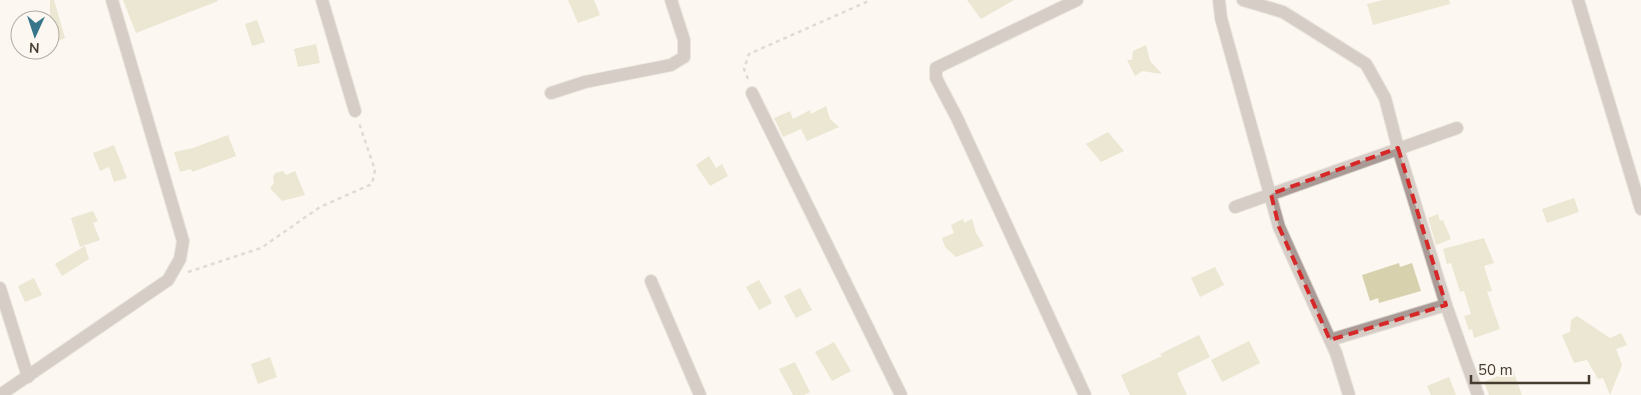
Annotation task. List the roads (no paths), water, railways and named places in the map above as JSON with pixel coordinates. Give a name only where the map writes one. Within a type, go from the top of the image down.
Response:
[{"type":"street","points":[[0,394],[28,377],[168,280],[180,259],[183,241],[112,0]]},
{"type":"street","points":[[322,0],[355,111]]},
{"type":"street","points":[[551,93],[584,82],[671,65],[684,56],[684,40],[671,0]]},
{"type":"street","points":[[1077,0],[936,68],[936,78],[957,118],[1085,395]]},
{"type":"street","points":[[1219,0],[1221,18],[1272,194],[1279,227],[1330,340],[1349,395]]},
{"type":"street","points":[[1243,0],[1283,12],[1366,64],[1385,98],[1398,148],[1446,305],[1478,395]]},
{"type":"street","points":[[1578,0],[1641,210]]},
{"type":"street","points":[[752,93],[901,395]]},
{"type":"street","points":[[1235,207],[1456,128]]},
{"type":"street","points":[[651,281],[700,395]]},
{"type":"street","points":[[0,288],[28,377]]},
{"type":"street","points":[[1330,340],[1446,305]]}]
